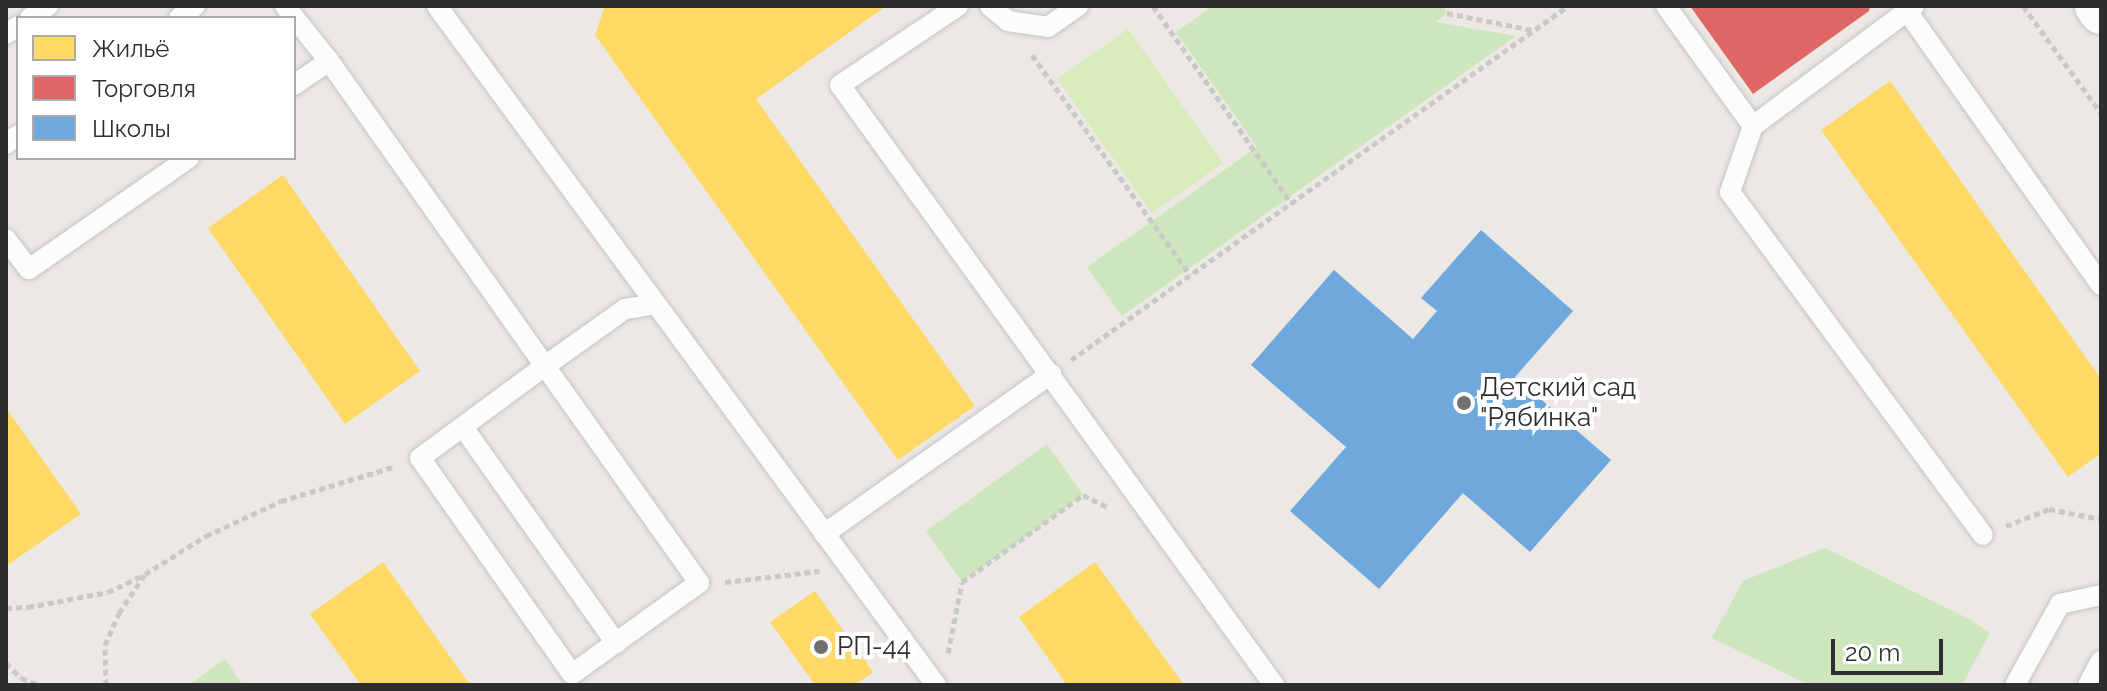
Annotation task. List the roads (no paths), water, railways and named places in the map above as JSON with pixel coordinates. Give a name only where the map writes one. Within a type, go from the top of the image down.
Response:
[{"type":"main road","points":[[2097,6],[2101,12]]},
{"type":"lane","points":[[437,6],[936,685]]},
{"type":"lane","points":[[958,6],[840,85],[1274,685]]},
{"type":"lane","points":[[990,6],[1008,21],[1048,27],[1078,6]]},
{"type":"lane","points":[[1666,6],[1753,126]]},
{"type":"lane","points":[[1983,535],[1730,192],[1753,126],[1911,8],[2101,285]]},
{"type":"lane","points":[[296,20],[329,61],[545,366],[699,583],[572,674],[420,458],[545,366],[625,309],[655,304]]},
{"type":"lane","points":[[296,84],[329,61]]},
{"type":"lane","points":[[6,239],[29,269],[186,160]]},
{"type":"lane","points":[[824,534],[1051,374]]},
{"type":"lane","points":[[463,427],[616,643]]},
{"type":"lane","points":[[2015,685],[2060,604],[2101,595]]},
{"type":"lane","points":[[2088,685],[2101,661]]},
{"type":"place","name":"Детский сад \"Рябинка\"","points":[[1464,403]]},
{"type":"place","name":"РП-44","points":[[821,647]]}]
